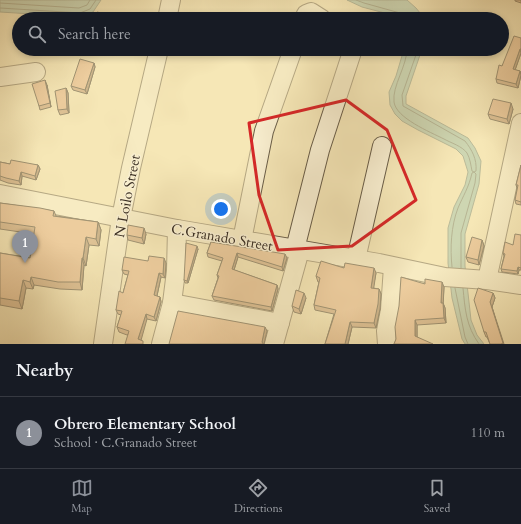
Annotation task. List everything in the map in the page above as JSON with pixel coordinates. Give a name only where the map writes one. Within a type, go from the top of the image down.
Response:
[{"type":"street","points":[[168,12],[171,0]]},
{"type":"street","name":"N Loilo Street","points":[[103,344],[121,218],[157,56]]},
{"type":"street","points":[[242,240],[264,131],[291,56]]},
{"type":"street","points":[[274,344],[298,250],[320,150],[351,56]]},
{"type":"street","points":[[0,77],[36,72]]},
{"type":"street","points":[[479,280],[521,123]]},
{"type":"street","points":[[356,260],[382,146]]},
{"type":"street","name":"C.Granado Street","points":[[0,194],[177,229],[445,277],[521,286]]},
{"type":"street","points":[[161,344],[172,303],[176,272],[177,229]]},
{"type":"street","points":[[387,344],[386,331],[390,310],[393,267]]},
{"type":"street","points":[[172,303],[280,323]]},
{"type":"highlighted area","points":[[346,100],[387,130],[416,200],[352,246],[278,250],[259,195],[249,123]]},
{"type":"water","points":[[0,0],[101,0],[93,12],[0,12]]},
{"type":"water","points":[[347,0],[407,0],[419,12],[381,12],[362,7]]},
{"type":"water","points":[[402,56],[420,56],[406,96],[406,104],[468,138],[481,161],[479,184],[465,234],[465,266],[471,320],[477,335],[484,344],[465,344],[462,339],[452,298],[448,263],[448,228],[454,207],[465,185],[468,172],[463,156],[456,149],[402,121],[395,114],[390,105],[389,92]]},
{"type":"building","points":[[514,36],[521,38],[521,49],[513,69],[520,71],[516,84],[496,79],[499,65],[502,66],[506,56],[509,56],[509,48]]},
{"type":"building","points":[[80,59],[94,63],[85,90],[71,86]]},
{"type":"building","points":[[45,80],[50,103],[39,106],[32,84]]},
{"type":"building","points":[[66,88],[67,109],[58,110],[55,91]]},
{"type":"building","points":[[493,99],[511,103],[507,119],[488,114]]},
{"type":"building","points":[[11,160],[38,165],[35,176],[21,172],[19,181],[0,176],[0,162],[10,164]]},
{"type":"building","points":[[521,165],[521,202],[515,200],[518,185],[516,185]]},
{"type":"building","points":[[0,203],[40,208],[54,211],[53,216],[98,222],[96,239],[86,237],[80,282],[58,282],[31,277],[30,282],[23,280],[19,301],[0,298],[0,253],[30,258],[35,227],[0,222]]},
{"type":"building","points":[[128,225],[144,228],[142,238],[127,235]]},
{"type":"building","points":[[515,234],[521,235],[521,268],[518,267],[517,271],[501,269],[505,254],[503,253],[505,242],[513,245]]},
{"type":"building","points":[[472,237],[482,240],[478,260],[466,257]]},
{"type":"building","points":[[211,242],[285,254],[282,267],[237,253],[232,269],[277,285],[271,307],[212,296],[223,258],[207,253]]},
{"type":"building","points":[[186,243],[197,246],[187,281],[184,280]]},
{"type":"building","points":[[149,256],[164,258],[163,274],[159,273],[154,295],[160,297],[154,317],[146,314],[138,339],[143,341],[143,344],[125,344],[129,331],[117,327],[122,311],[116,310],[119,291],[123,293],[129,271],[122,270],[124,257],[148,261]]},
{"type":"building","points":[[321,261],[344,268],[345,263],[374,268],[371,288],[379,289],[374,323],[350,322],[345,344],[325,344],[336,310],[314,305],[320,278],[316,276]]},
{"type":"building","points":[[401,277],[425,284],[425,279],[442,282],[441,303],[443,303],[444,318],[415,320],[415,336],[433,344],[394,344],[396,339],[395,327],[399,306]]},
{"type":"building","points":[[478,288],[493,293],[490,302],[503,343],[501,344],[490,344],[486,332],[484,332],[474,300]]},
{"type":"building","points":[[296,290],[304,293],[299,309],[292,306]]},
{"type":"building","points":[[178,311],[265,327],[262,342],[263,344],[169,344]]},
{"type":"place","name":"Obrero Elementary School","points":[[25,263]]}]
